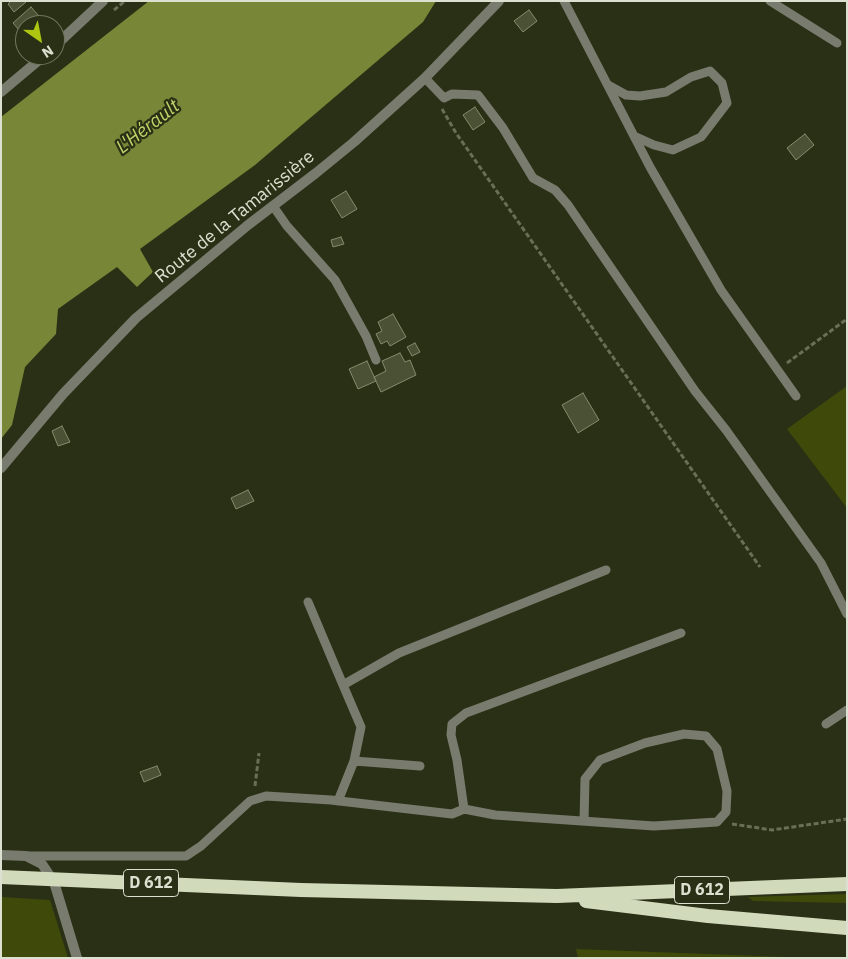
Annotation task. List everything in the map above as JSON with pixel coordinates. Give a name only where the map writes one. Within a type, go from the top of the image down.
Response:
[{"type":"highway","name":"D 612","points":[[1,877],[301,890],[557,896],[847,884]]},
{"type":"highway","name":"D 612","points":[[557,896],[620,906],[708,916],[847,928]]},
{"type":"highway","name":"D 612","points":[[708,916],[847,919]]},
{"type":"street","points":[[65,37],[103,1]]},
{"type":"street","name":"Route de la Tamarissière","points":[[1,468],[63,394],[136,318],[186,275],[354,142],[425,78],[499,1]]},
{"type":"street","points":[[1,92],[33,65]]},
{"type":"street","points":[[1,855],[26,856],[42,864],[54,882],[77,958]]},
{"type":"lane","points":[[564,1],[634,136],[721,290],[796,396]]},
{"type":"lane","points":[[770,1],[837,42]]},
{"type":"lane","points":[[608,85],[626,95],[640,96],[666,92],[691,77],[710,71],[722,83],[727,103],[701,137],[673,150],[654,145],[634,136]]},
{"type":"lane","points":[[425,78],[444,98],[452,94],[478,95],[503,128],[533,178],[554,190],[568,204],[695,391],[726,430],[821,563],[847,614]]},
{"type":"lane","points":[[273,206],[287,226],[335,280],[366,336],[376,360]]},
{"type":"lane","points":[[343,685],[399,653],[606,570]]},
{"type":"lane","points":[[308,602],[361,727],[354,761],[338,801]]},
{"type":"lane","points":[[464,809],[457,760],[451,735],[452,724],[466,713],[681,634]]},
{"type":"lane","points":[[826,724],[847,710]]},
{"type":"lane","points":[[26,856],[186,856],[201,846],[250,801],[266,796],[338,801],[452,814],[464,809],[496,815],[654,826],[717,822],[726,812],[727,791],[717,748],[706,736],[684,734],[645,743],[600,760],[585,779],[584,821]]},
{"type":"lane","points":[[354,761],[420,766]]},
{"type":"path","points":[[442,109],[456,133],[760,566]]},
{"type":"path","points":[[778,370],[847,319]]},
{"type":"path","points":[[256,799],[255,787],[259,753]]},
{"type":"path","points":[[717,822],[772,830],[847,819]]},
{"type":"shaded area","points":[[847,386],[847,508],[787,429]]},
{"type":"shaded area","points":[[847,894],[847,903],[753,901],[748,897]]},
{"type":"shaded area","points":[[1,897],[50,900],[68,958],[1,958]]},
{"type":"shaded area","points":[[576,949],[785,957],[813,958],[578,958]]},
{"type":"water","name":"L'Hérault","points":[[149,1],[436,1],[423,22],[255,165],[140,249],[153,272],[137,287],[117,267],[58,309],[56,334],[25,367],[12,425],[1,439],[1,117]]},
{"type":"building","points":[[11,1],[26,2],[14,12],[8,4]]},
{"type":"building","points":[[31,7],[38,15],[22,15]]},
{"type":"building","points":[[529,10],[537,21],[523,32],[514,21]]},
{"type":"building","points":[[475,107],[485,122],[473,130],[463,115]]},
{"type":"building","points":[[805,134],[814,145],[796,160],[787,148]]},
{"type":"building","points":[[346,191],[357,209],[342,218],[331,200]]},
{"type":"building","points":[[341,237],[344,244],[333,247],[331,240]]},
{"type":"building","points":[[393,314],[406,337],[390,346],[387,341],[381,344],[376,334],[382,331],[378,322]]},
{"type":"building","points":[[415,343],[420,352],[412,356],[407,347]]},
{"type":"building","points":[[400,353],[405,362],[410,360],[416,375],[381,392],[374,377],[386,371],[382,361]]},
{"type":"building","points":[[367,361],[376,381],[358,389],[349,369]]},
{"type":"building","points":[[583,393],[599,420],[578,433],[562,405]]},
{"type":"building","points":[[62,426],[70,442],[58,446],[52,431]]},
{"type":"building","points":[[248,490],[254,501],[236,509],[231,498]]},
{"type":"building","points":[[157,766],[161,775],[144,782],[140,772]]}]
